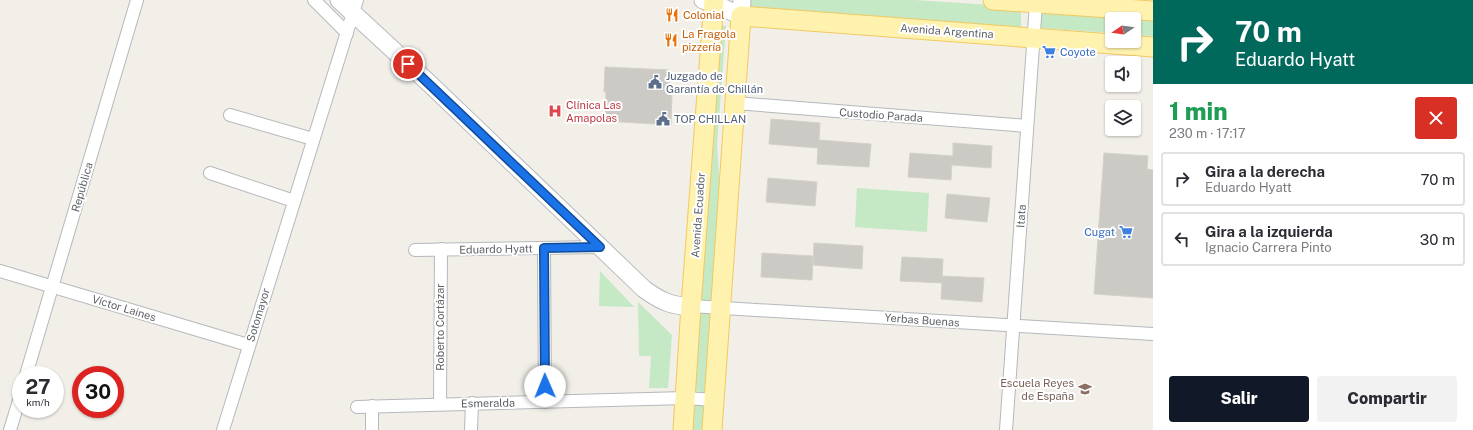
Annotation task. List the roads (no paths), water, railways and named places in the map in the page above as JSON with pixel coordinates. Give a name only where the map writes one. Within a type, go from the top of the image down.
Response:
[{"type":"main road","points":[[993,0],[1076,3],[1153,11]]},
{"type":"main road","name":"Avenida Ecuador","points":[[683,430],[710,1]]},
{"type":"main road","points":[[712,430],[741,8]]},
{"type":"main road","name":"Avenida Argentina","points":[[741,8],[1033,38],[1153,47]]},
{"type":"street","name":"República","points":[[29,366],[137,0]]},
{"type":"street","points":[[314,0],[347,33]]},
{"type":"street","points":[[339,0],[355,7],[430,84],[644,289],[662,300],[679,306],[691,306]]},
{"type":"street","points":[[710,1],[741,8]]},
{"type":"street","name":"Itata","points":[[1006,430],[1033,38],[1046,2]]},
{"type":"street","name":"Sotomayor","points":[[223,430],[248,345],[355,7]]},
{"type":"street","name":"Custodio Parada","points":[[735,104],[1027,126]]},
{"type":"street","points":[[230,115],[313,139]]},
{"type":"street","points":[[210,173],[294,201]]},
{"type":"street","name":"Eduardo Hyatt","points":[[415,250],[600,247]]},
{"type":"street","points":[[544,248],[546,402]]},
{"type":"street","name":"Roberto Cortázar","points":[[440,404],[441,250]]},
{"type":"street","name":"Víctor Laines","points":[[0,271],[248,345]]},
{"type":"street","name":"Yerbas Buenas","points":[[691,306],[1153,334]]},
{"type":"street","name":"Esmeralda","points":[[357,407],[685,398],[714,400]]},
{"type":"street","points":[[471,430],[472,403]]},
{"type":"street","points":[[372,406],[372,430]]},
{"type":"street","points":[[10,430],[14,418]]},
{"type":"place","name":"Colonial","points":[[672,15]]},
{"type":"place","name":"La Fragola pizzería","points":[[671,40]]},
{"type":"place","name":"Coyote","points":[[1049,52]]},
{"type":"place","name":"Juzgado de Garantía de Chillán","points":[[655,82]]},
{"type":"place","name":"Clínica Las Amapolas","points":[[555,111]]},
{"type":"place","name":"TOP CHILLAN","points":[[663,119]]},
{"type":"place","name":"Cugat","points":[[1126,232]]},
{"type":"place","name":"Escuela Reyes de España","points":[[1085,389]]}]
